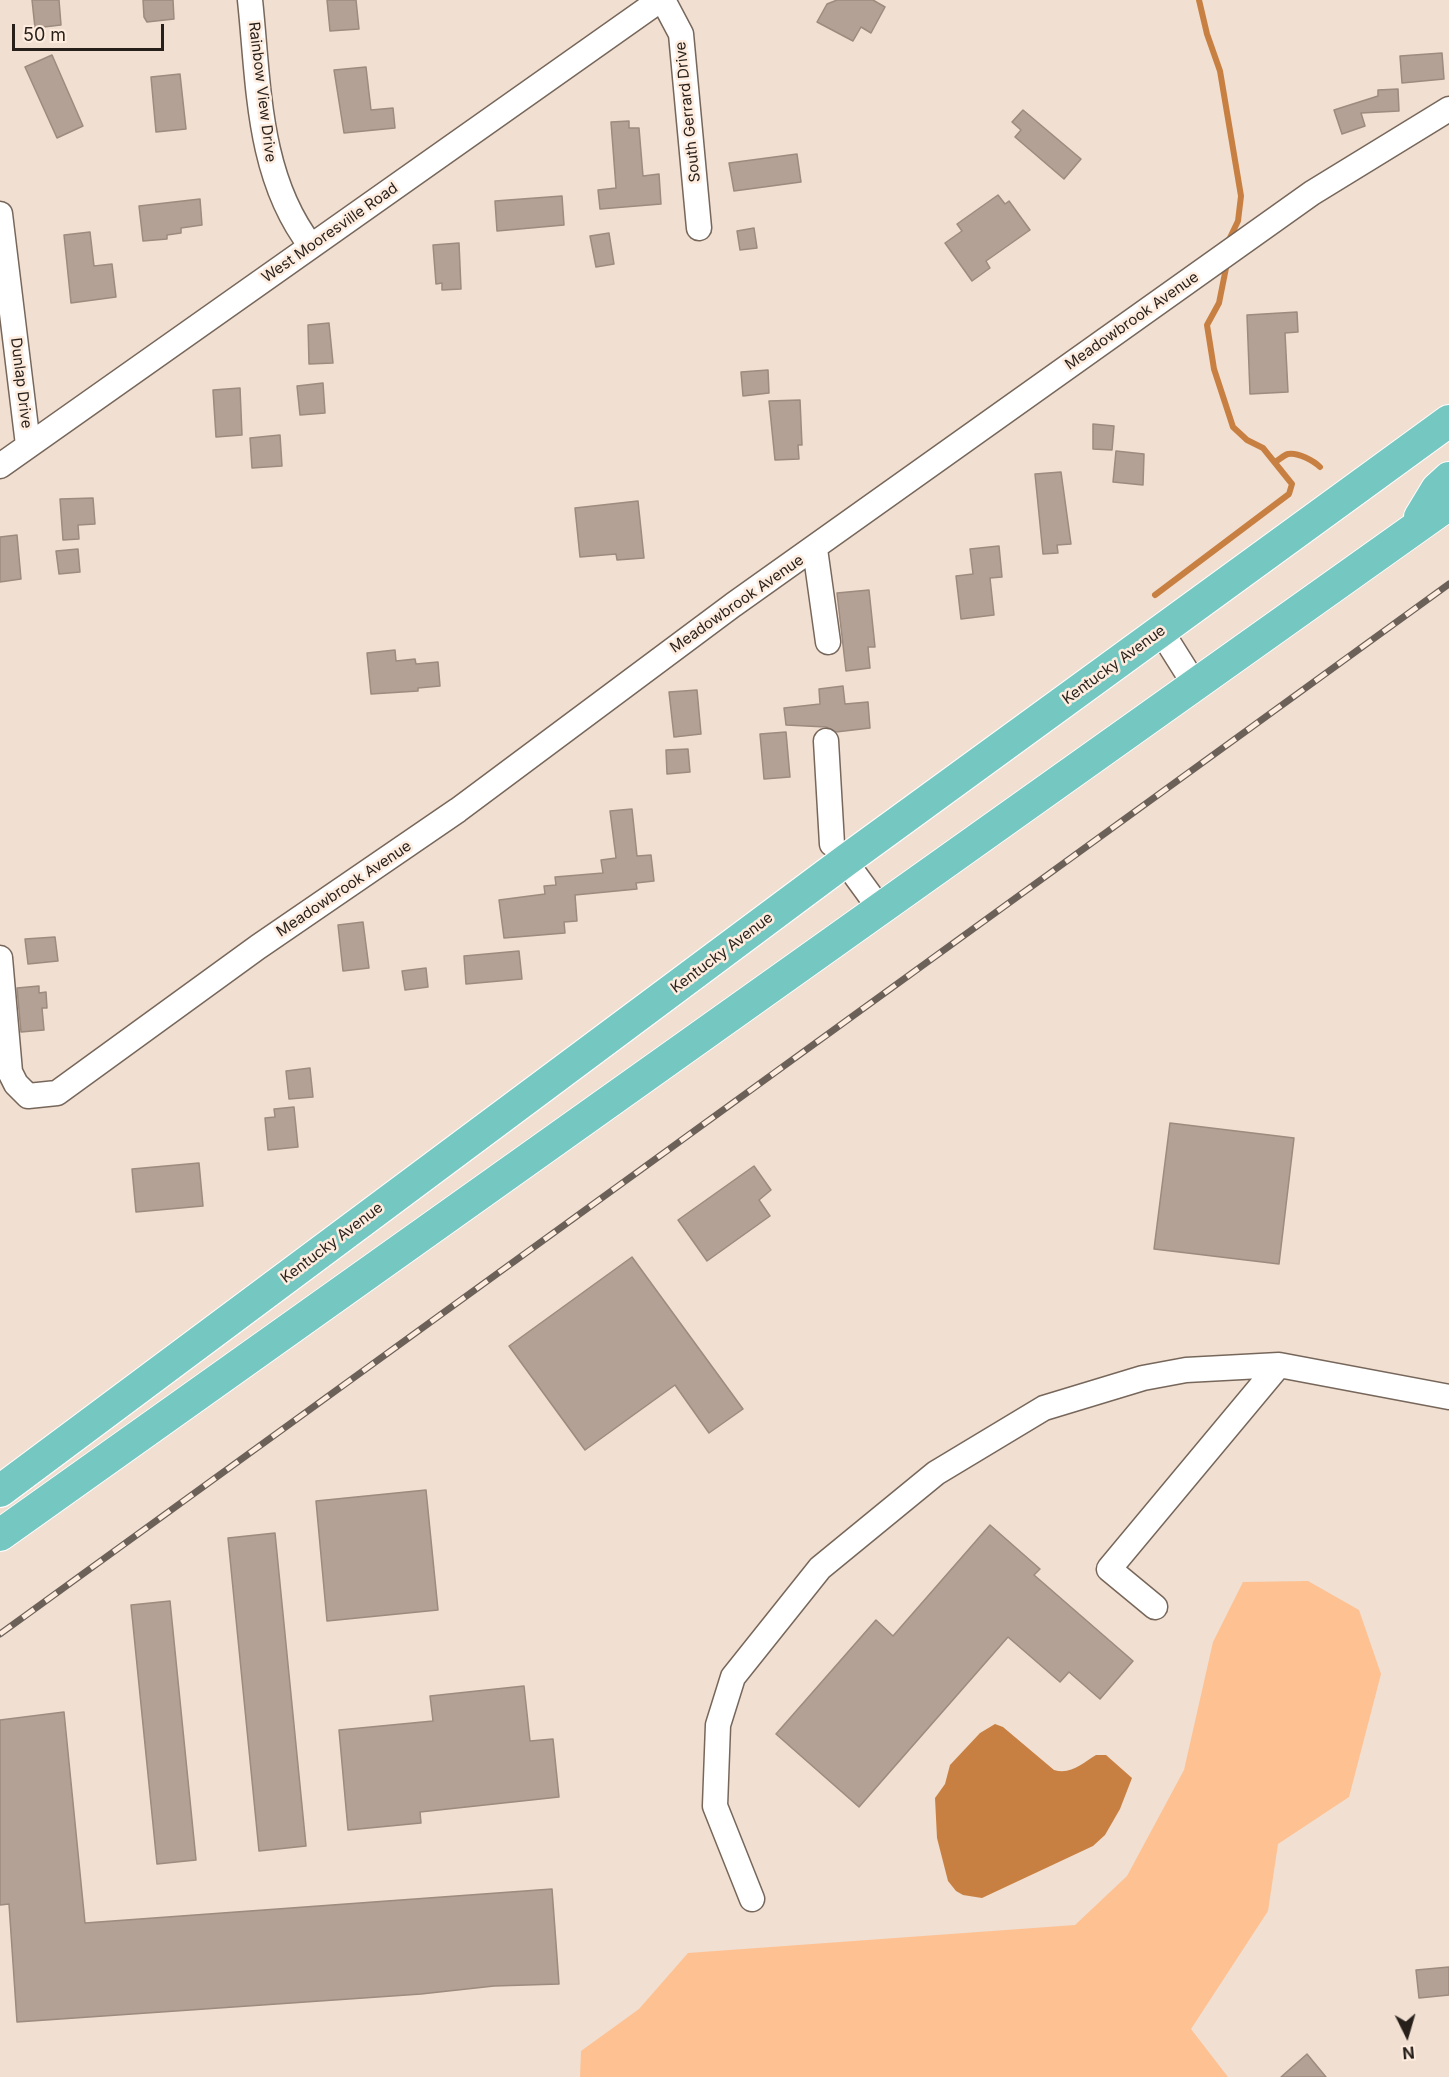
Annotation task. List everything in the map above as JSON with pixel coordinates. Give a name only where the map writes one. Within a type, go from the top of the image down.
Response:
[{"type":"main road","name":"Kentucky Avenue","points":[[0,1491],[838,853],[1161,631],[1449,421]]},
{"type":"main road","points":[[1414,529],[1426,505],[1449,478]]},
{"type":"main road","points":[[0,1535],[1449,504]]},
{"type":"street","name":"Rainbow View Drive","points":[[250,0],[267,154],[282,198],[310,246]]},
{"type":"street","name":"West Mooresville Road","points":[[0,466],[662,0]]},
{"type":"street","name":"South Gerrard Drive","points":[[662,0],[681,34],[699,228]]},
{"type":"street","name":"Meadowbrook Avenue","points":[[0,958],[10,1072],[16,1084],[28,1096],[57,1093],[258,947],[458,810],[622,686],[1312,193],[1449,109]]},
{"type":"street","name":"Dunlap Drive","points":[[0,214],[28,445]]},
{"type":"street","points":[[815,549],[828,642]]},
{"type":"street","points":[[1161,631],[1195,685]]},
{"type":"street","points":[[826,741],[838,853],[880,909]]},
{"type":"street","points":[[752,1899],[715,1806],[718,1725],[733,1677],[820,1568],[936,1473],[1044,1408],[1143,1378],[1186,1370],[1278,1365],[1449,1397]]},
{"type":"street","points":[[1155,1607],[1109,1569],[1278,1365]]},
{"type":"shaded area","points":[[1308,1581],[1359,1610],[1381,1674],[1349,1797],[1278,1844],[1268,1911],[1191,2029],[1228,2077],[580,2077],[581,2051],[639,2009],[688,1953],[1075,1925],[1127,1876],[1184,1770],[1213,1642],[1243,1582]]},
{"type":"shaded area","points":[[995,1724],[1003,1727],[1054,1770],[1071,1770],[1096,1755],[1106,1755],[1132,1778],[1120,1809],[1105,1835],[1093,1846],[982,1898],[963,1895],[956,1891],[948,1881],[937,1838],[935,1798],[945,1784],[950,1765],[980,1733]]},
{"type":"building","points":[[32,0],[59,0],[61,25],[35,28]]},
{"type":"building","points":[[143,0],[173,0],[174,19],[147,22],[144,17]]},
{"type":"building","points":[[327,0],[356,0],[359,29],[330,31]]},
{"type":"building","points":[[837,0],[873,0],[885,7],[871,33],[861,27],[853,41],[817,22],[827,4]]},
{"type":"building","points":[[1442,53],[1444,79],[1402,83],[1400,56]]},
{"type":"building","points":[[52,55],[83,126],[57,138],[25,67]]},
{"type":"building","points":[[366,67],[371,110],[393,108],[395,128],[344,133],[334,70]]},
{"type":"building","points":[[180,74],[186,129],[156,132],[151,77]]},
{"type":"building","points":[[1398,89],[1399,111],[1361,113],[1365,126],[1342,134],[1334,110],[1378,96],[1378,90]]},
{"type":"building","points":[[1023,110],[1081,159],[1064,179],[1015,137],[1021,130],[1012,122]]},
{"type":"building","points":[[629,121],[629,128],[639,128],[643,176],[659,174],[661,204],[600,209],[598,190],[616,188],[611,122]]},
{"type":"building","points":[[797,154],[801,182],[734,191],[729,163]]},
{"type":"building","points":[[998,195],[1005,204],[1009,201],[1030,230],[986,261],[990,268],[972,281],[945,243],[962,231],[957,224]]},
{"type":"building","points":[[562,196],[564,225],[497,231],[495,201]]},
{"type":"building","points":[[200,199],[202,225],[181,228],[181,233],[167,235],[167,239],[143,241],[139,206]]},
{"type":"building","points":[[754,228],[757,248],[740,250],[737,231]]},
{"type":"building","points":[[90,232],[94,266],[112,264],[116,297],[71,303],[64,235]]},
{"type":"building","points":[[609,233],[614,264],[596,267],[590,236]]},
{"type":"building","points":[[459,243],[461,289],[442,290],[442,283],[436,284],[433,245]]},
{"type":"building","points":[[1297,312],[1298,332],[1285,333],[1288,392],[1250,394],[1247,315]]},
{"type":"building","points":[[329,323],[333,363],[309,364],[308,325]]},
{"type":"building","points":[[768,370],[769,393],[743,396],[741,372]]},
{"type":"building","points":[[323,383],[325,413],[300,415],[297,386]]},
{"type":"building","points":[[240,388],[242,435],[216,437],[213,390]]},
{"type":"building","points":[[800,400],[802,445],[798,445],[799,459],[775,460],[769,401]]},
{"type":"building","points":[[1093,424],[1114,426],[1112,450],[1093,449]]},
{"type":"building","points":[[280,435],[282,466],[252,468],[250,438]]},
{"type":"building","points":[[1116,451],[1144,454],[1143,485],[1113,482]]},
{"type":"building","points":[[1061,472],[1071,544],[1057,545],[1058,553],[1043,554],[1035,474]]},
{"type":"building","points":[[93,498],[95,524],[78,525],[79,539],[63,540],[60,499]]},
{"type":"building","points":[[638,501],[644,558],[617,560],[616,554],[580,557],[575,508]]},
{"type":"building","points":[[17,535],[21,579],[0,582],[0,537]]},
{"type":"building","points":[[999,546],[1002,577],[990,578],[994,615],[961,619],[956,576],[973,574],[970,549]]},
{"type":"building","points":[[78,549],[80,572],[59,574],[56,551]]},
{"type":"building","points":[[869,590],[875,647],[868,647],[870,668],[846,671],[837,593]]},
{"type":"building","points":[[395,650],[396,661],[415,659],[416,664],[438,662],[440,686],[418,688],[418,691],[371,694],[367,653]]},
{"type":"building","points":[[843,686],[845,704],[868,702],[870,728],[836,732],[826,727],[786,725],[784,708],[820,704],[819,689]]},
{"type":"building","points":[[697,690],[701,734],[674,737],[669,692]]},
{"type":"building","points":[[786,732],[790,777],[764,779],[760,734]]},
{"type":"building","points":[[688,749],[690,772],[667,774],[666,750]]},
{"type":"building","points":[[632,809],[637,856],[651,855],[654,881],[636,883],[637,889],[575,895],[577,921],[564,922],[565,933],[504,938],[499,900],[545,894],[544,886],[556,885],[555,877],[603,873],[601,860],[616,858],[610,811]]},
{"type":"building","points":[[363,922],[369,968],[343,971],[338,925]]},
{"type":"building","points":[[55,937],[58,961],[28,964],[25,939]]},
{"type":"building","points":[[519,951],[522,979],[466,984],[464,956]]},
{"type":"building","points":[[426,968],[428,987],[405,990],[402,971]]},
{"type":"building","points":[[39,986],[39,993],[46,992],[47,1008],[42,1008],[44,1030],[21,1032],[17,988]]},
{"type":"building","points":[[310,1068],[313,1097],[289,1099],[286,1071]]},
{"type":"building","points":[[294,1107],[298,1147],[268,1150],[265,1118],[275,1117],[274,1109]]},
{"type":"building","points":[[1170,1123],[1294,1138],[1279,1264],[1154,1249]]},
{"type":"building","points":[[199,1163],[203,1206],[136,1212],[132,1169]]},
{"type":"building","points":[[754,1166],[771,1190],[759,1200],[770,1216],[707,1261],[678,1220]]},
{"type":"building","points":[[632,1257],[743,1409],[709,1433],[675,1385],[585,1450],[509,1346]]},
{"type":"building","points":[[426,1490],[438,1610],[327,1621],[316,1501]]},
{"type":"building","points":[[990,1525],[1040,1569],[1034,1575],[1133,1661],[1100,1699],[1069,1672],[1060,1682],[1008,1637],[859,1807],[776,1734],[876,1620],[893,1636]]},
{"type":"building","points":[[275,1533],[306,1846],[259,1851],[228,1538]]},
{"type":"building","points":[[170,1601],[196,1860],[157,1864],[131,1605]]},
{"type":"building","points":[[524,1686],[530,1741],[553,1739],[559,1797],[420,1812],[421,1823],[348,1830],[339,1730],[433,1721],[430,1696]]},
{"type":"building","points":[[64,1712],[85,1923],[552,1889],[559,1984],[494,1986],[421,1994],[17,2022],[9,1904],[0,1905],[0,1720]]},
{"type":"building","points":[[1449,1967],[1449,1995],[1419,1998],[1416,1970]]},
{"type":"building","points":[[1307,2054],[1326,2077],[1281,2077]]},
{"type":"waterway","points":[[1199,0],[1207,34],[1220,71],[1241,196],[1238,221],[1227,244]]},
{"type":"waterway","points":[[1155,595],[1289,494],[1292,484],[1263,448],[1247,440],[1233,427],[1214,369],[1207,325],[1219,303],[1226,268]]},
{"type":"waterway","points":[[1275,462],[1286,455],[1296,454],[1320,467]]},
{"type":"railway","points":[[0,1634],[1449,584]]}]
